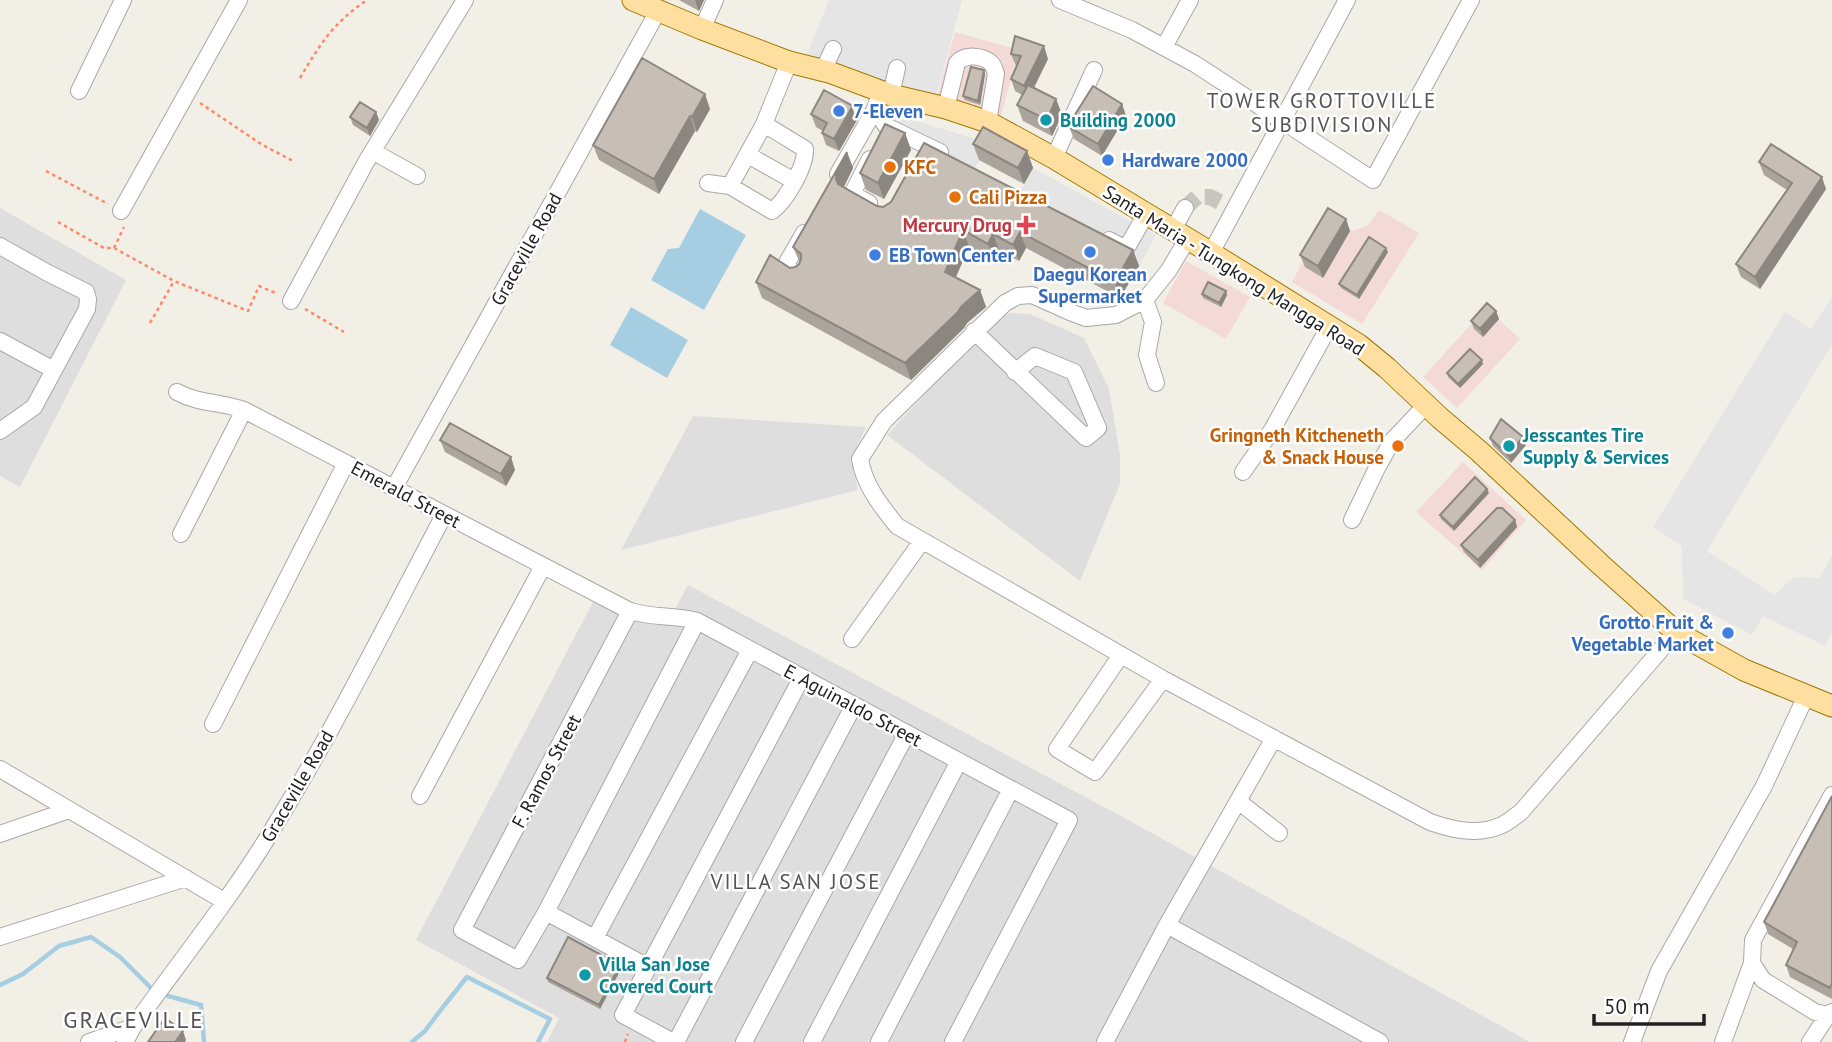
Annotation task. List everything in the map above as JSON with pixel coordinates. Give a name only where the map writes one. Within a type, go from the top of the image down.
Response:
[{"type":"main road","name":"Santa Maria - Tungkong Mangga Road","points":[[633,0],[789,62],[829,72],[882,98],[946,107],[988,122],[1054,158],[1359,345],[1479,450],[1676,632],[1744,670],[1832,706]]},
{"type":"street","points":[[79,91],[123,0]]},
{"type":"street","points":[[121,211],[239,0]]},
{"type":"street","points":[[291,301],[360,173],[465,0]]},
{"type":"street","points":[[702,29],[715,0]]},
{"type":"street","points":[[1060,0],[1132,30],[1195,64],[1373,180],[1471,0]]},
{"type":"street","points":[[1164,47],[1191,0]]},
{"type":"street","points":[[1211,253],[1229,206],[1282,121],[1347,0]]},
{"type":"street","name":"Graceville Road","points":[[394,488],[658,11]]},
{"type":"street","points":[[829,72],[827,62],[833,49]]},
{"type":"street","points":[[946,107],[957,63],[962,57],[969,55],[989,61],[996,74],[988,122]]},
{"type":"street","points":[[730,186],[764,124],[789,62]]},
{"type":"street","points":[[834,181],[897,68]]},
{"type":"street","points":[[1054,158],[1094,70]]},
{"type":"street","points":[[882,98],[881,137],[852,194],[888,214]]},
{"type":"street","points":[[708,183],[730,186],[772,211],[781,205],[805,157],[805,149],[764,124]]},
{"type":"street","points":[[881,137],[954,159]]},
{"type":"street","points":[[374,152],[417,176]]},
{"type":"street","points":[[748,155],[794,181]]},
{"type":"street","points":[[1185,208],[1181,234],[1169,270],[1145,300],[1116,315],[1086,317],[1070,313],[1032,295],[1018,296],[1005,303],[974,331],[884,421],[860,459],[862,473],[879,503],[897,526],[1163,679],[1430,822],[1452,830],[1477,831],[1503,825],[1521,812],[1676,632]]},
{"type":"street","points":[[1091,231],[1126,249],[1146,214]]},
{"type":"street","points":[[797,274],[785,266],[813,218]]},
{"type":"street","points":[[0,246],[86,292],[88,299],[88,309],[34,407],[0,431]]},
{"type":"street","points":[[1145,300],[1153,321],[1147,355],[1156,383]]},
{"type":"street","points":[[1243,472],[1272,430],[1330,325]]},
{"type":"street","points":[[974,331],[1015,372],[1086,438],[1098,428],[1074,372],[1035,356],[1015,372]]},
{"type":"street","points":[[0,341],[54,370]]},
{"type":"street","name":"Emerald Street","points":[[177,392],[196,400],[221,403],[244,410],[630,611]]},
{"type":"street","points":[[1352,520],[1392,441],[1426,405]]},
{"type":"street","points":[[181,534],[244,410]]},
{"type":"street","points":[[213,724],[346,463]]},
{"type":"street","name":"Graceville Road","points":[[125,1042],[273,829],[302,780],[444,514]]},
{"type":"street","points":[[852,639],[922,541]]},
{"type":"street","points":[[420,796],[543,566]]},
{"type":"street","name":"E. Aguinaldo Street","points":[[630,611],[697,621],[1069,820],[953,1042]]},
{"type":"street","name":"F. Ramos Street","points":[[546,912],[518,960],[462,930],[630,611]]},
{"type":"street","points":[[648,967],[546,912],[697,621]]},
{"type":"street","points":[[595,938],[750,650]]},
{"type":"street","points":[[1121,655],[1057,749],[1095,772],[1163,679]]},
{"type":"street","points":[[802,677],[623,1016],[674,1042],[855,705]]},
{"type":"street","points":[[1632,1042],[1659,971],[1751,809],[1806,696]]},
{"type":"street","points":[[744,1042],[907,733]]},
{"type":"street","points":[[1105,1042],[1167,925],[1274,738]]},
{"type":"street","points":[[812,1042],[959,761]]},
{"type":"street","points":[[0,769],[224,901]]},
{"type":"street","points":[[879,1042],[1011,789]]},
{"type":"street","points":[[1723,1042],[1752,963],[1753,940],[1832,795]]},
{"type":"street","points":[[1238,801],[1279,833]]},
{"type":"street","points":[[0,834],[69,810]]},
{"type":"street","points":[[0,937],[186,878]]},
{"type":"street","points":[[1167,925],[1380,1042]]},
{"type":"street","points":[[1752,963],[1763,980],[1815,1012],[1830,1013]]},
{"type":"street","points":[[1810,1042],[1830,1013]]},
{"type":"street","points":[[89,1042],[133,1027]]},
{"type":"path","points":[[300,78],[336,24],[367,0]]},
{"type":"path","points":[[185,93],[249,137],[293,161]]},
{"type":"path","points":[[46,171],[121,211],[124,228],[114,248]]},
{"type":"path","points":[[58,222],[104,248],[114,248],[174,281],[248,311],[259,286],[344,332]]},
{"type":"path","points":[[150,323],[174,281]]},
{"type":"shaded area","points":[[829,0],[962,0],[936,97],[807,54]]},
{"type":"shaded area","points":[[955,32],[1019,50],[1000,119],[936,101]]},
{"type":"shaded area","points":[[890,113],[989,143],[969,179],[879,131]]},
{"type":"shaded area","points":[[1033,168],[1156,235],[1139,266],[1016,199]]},
{"type":"shaded area","points":[[0,208],[126,280],[20,487],[0,476]]},
{"type":"shaded area","points":[[1379,210],[1419,233],[1362,324],[1292,282],[1327,217],[1352,231],[1367,226]]},
{"type":"shaded area","points":[[1186,261],[1250,297],[1226,339],[1163,303]]},
{"type":"shaded area","points":[[1832,297],[1832,344],[1707,551],[1774,595],[1793,578],[1819,579],[1832,555],[1832,632],[1825,646],[1763,616],[1752,635],[1683,599],[1682,546],[1653,527],[1785,312],[1811,329]]},
{"type":"shaded area","points":[[1486,308],[1520,339],[1457,408],[1423,377]]},
{"type":"shaded area","points":[[1010,313],[1030,314],[1084,338],[1109,389],[1120,455],[1120,484],[1080,581],[887,435],[990,323]]},
{"type":"shaded area","points":[[693,416],[866,427],[852,459],[858,490],[621,550]]},
{"type":"shaded area","points":[[1463,462],[1526,520],[1482,570],[1416,512]]},
{"type":"shaded area","points":[[688,585],[1119,815],[1530,1042],[547,1042],[559,1018],[416,940],[594,600],[667,624]]},
{"type":"water","points":[[700,209],[746,235],[704,310],[651,280],[668,249],[679,248]]},
{"type":"water","points":[[631,307],[688,340],[667,378],[610,345]]},
{"type":"building","points":[[1015,36],[1044,46],[1024,86],[1011,79],[1021,56],[1011,54]]},
{"type":"building","points":[[642,58],[705,94],[654,179],[593,145]]},
{"type":"building","points":[[971,67],[984,70],[978,101],[963,96]]},
{"type":"building","points":[[1028,85],[1056,99],[1047,120],[1017,105]]},
{"type":"building","points":[[1093,86],[1122,104],[1098,144],[1069,127]]},
{"type":"building","points":[[824,90],[852,107],[834,139],[822,133],[827,123],[811,114]]},
{"type":"building","points":[[360,102],[376,112],[367,128],[350,117]]},
{"type":"building","points":[[885,124],[905,133],[878,183],[860,173]]},
{"type":"building","points":[[983,127],[1027,151],[1018,168],[973,144]]},
{"type":"building","name":"EB Town Center","points":[[924,143],[1133,250],[1115,282],[1020,232],[1013,245],[993,234],[988,244],[963,230],[945,272],[980,290],[905,363],[756,282],[770,255],[790,268],[799,264],[801,254],[793,247],[847,152],[836,174],[838,184],[883,207],[891,202]]},
{"type":"building","points":[[1771,144],[1822,177],[1755,277],[1736,264],[1792,183],[1759,162]]},
{"type":"building","points":[[1328,208],[1346,219],[1318,266],[1300,255]]},
{"type":"building","points":[[1369,237],[1386,248],[1357,295],[1339,284]]},
{"type":"building","points":[[1208,282],[1226,291],[1219,303],[1202,294]]},
{"type":"building","points":[[1487,303],[1496,311],[1480,329],[1471,321]]},
{"type":"building","points":[[1470,349],[1482,360],[1458,384],[1447,373]]},
{"type":"building","points":[[1501,419],[1523,437],[1508,455],[1490,438]]},
{"type":"building","points":[[450,423],[511,457],[501,474],[440,440]]},
{"type":"building","points":[[1475,477],[1487,489],[1453,527],[1440,515]]},
{"type":"building","points":[[1497,508],[1502,508],[1515,520],[1478,560],[1461,545]]},
{"type":"building","points":[[1832,796],[1830,988],[1786,965],[1797,942],[1764,922]]},
{"type":"building","name":"Villa San Jose Covered Court","points":[[568,937],[620,965],[599,1005],[547,978]]},
{"type":"building","points":[[165,1018],[183,1031],[175,1042],[148,1042]]},
{"type":"waterway","points":[[0,985],[23,974],[59,946],[91,937],[120,957],[150,987]]},
{"type":"waterway","points":[[412,1042],[425,1031],[467,977],[550,1019],[538,1042]]},
{"type":"waterway","points":[[168,996],[201,1005],[204,1042]]},
{"type":"tunnel","points":[[1185,208],[1197,197],[1210,197],[1222,203]]},
{"type":"place","name":"7-Eleven","points":[[839,111]]},
{"type":"place","name":"Building 2000","points":[[1046,120]]},
{"type":"place","name":"Hardware 2000","points":[[1108,160]]},
{"type":"place","name":"KFC","points":[[890,167]]},
{"type":"place","name":"Cali Pizza","points":[[955,197]]},
{"type":"place","name":"Mercury Drug","points":[[1026,225]]},
{"type":"place","name":"Daegu Korean Supermarket","points":[[1090,252]]},
{"type":"place","name":"EB Town Center","points":[[875,255]]},
{"type":"place","name":"Gringneth Kitcheneth & Snack House","points":[[1398,446]]},
{"type":"place","name":"Jesscantes Tire Supply & Services","points":[[1509,446]]},
{"type":"place","name":"Grotto Fruit & Vegetable Market","points":[[1728,633]]},
{"type":"place","name":"Villa San Jose Covered Court","points":[[585,975]]},
{"type":"district","name":"TOWER GROTTOVILLE SUBDIVISION","points":[[1322,113]]},
{"type":"district","name":"VILLA SAN JOSE","points":[[796,882]]},
{"type":"district","name":"GRACEVILLE","points":[[134,1020]]}]
